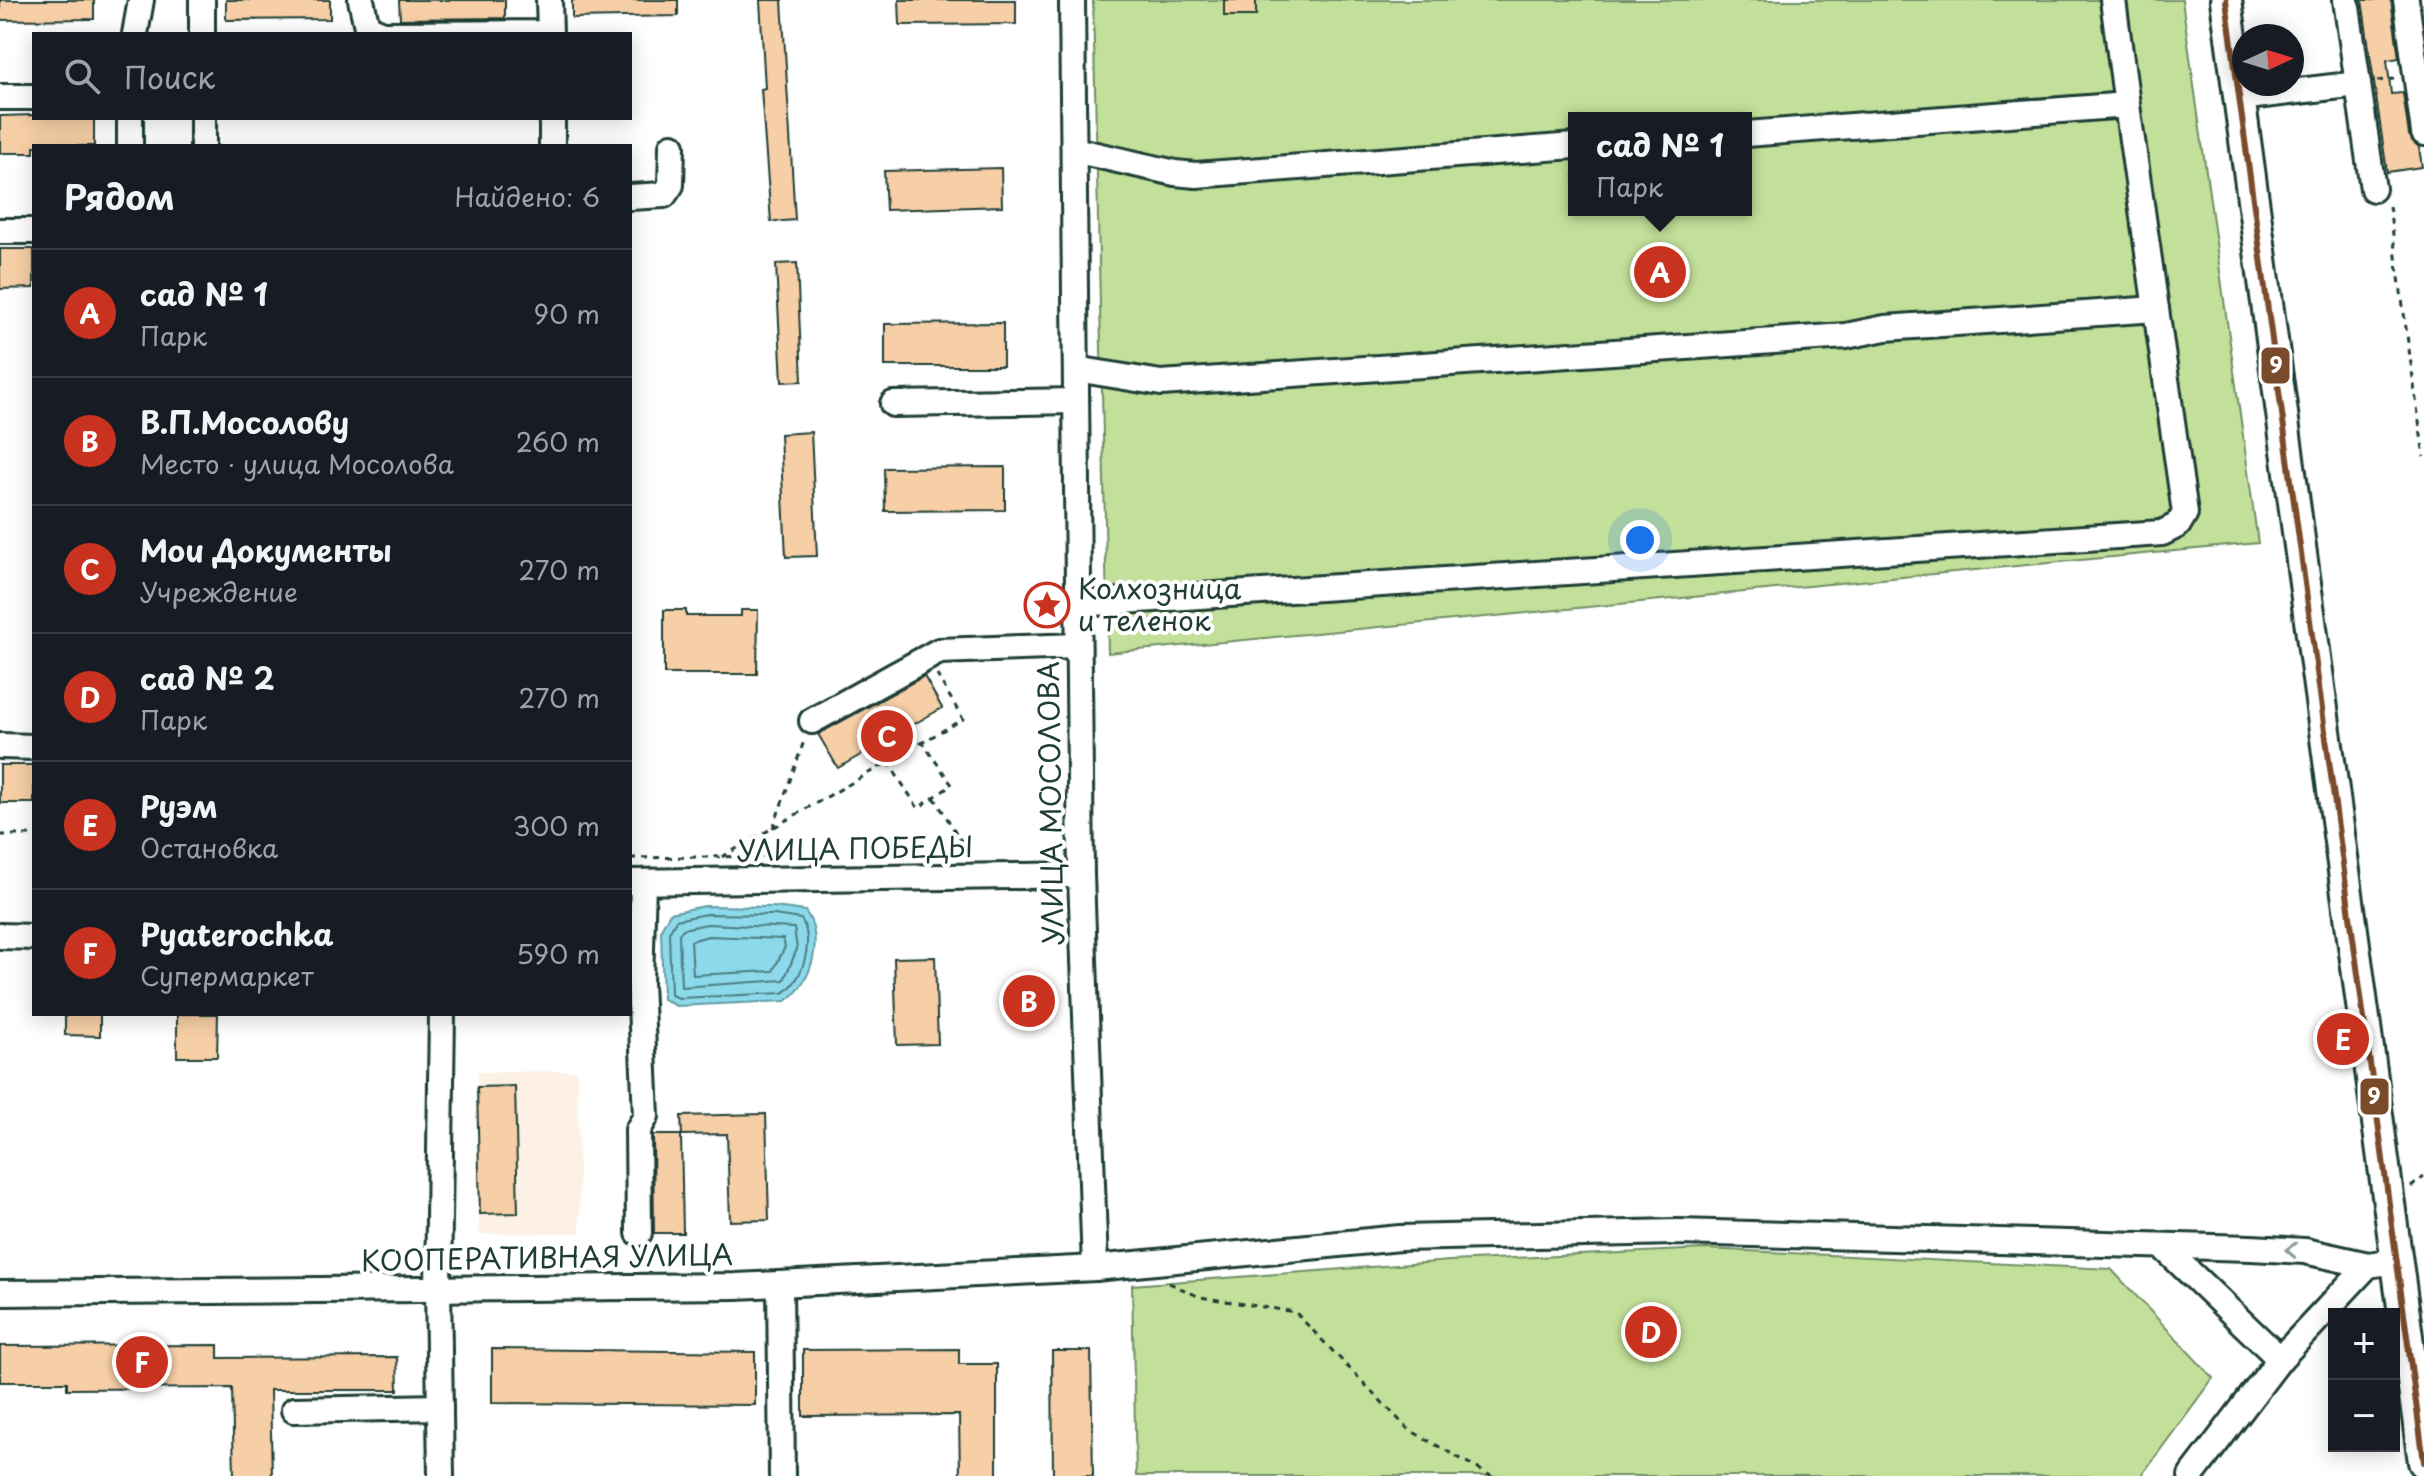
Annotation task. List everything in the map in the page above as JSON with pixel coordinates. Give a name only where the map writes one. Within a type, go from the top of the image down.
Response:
[{"type":"main road","points":[[2226,0],[2382,1263],[2424,1462]]},
{"type":"street","points":[[135,32],[141,0]]},
{"type":"street","points":[[202,0],[202,32]]},
{"type":"street","points":[[361,0],[367,27],[378,32]]},
{"type":"street","points":[[549,0],[550,32]]},
{"type":"street","name":"УЛИЦА МОСОЛОВА","points":[[1072,0],[1081,875],[1095,1268]]},
{"type":"street","points":[[1078,604],[2162,533],[2178,525],[2185,513],[2113,0]]},
{"type":"street","points":[[2346,0],[2373,189]]},
{"type":"street","points":[[2406,0],[2424,133]]},
{"type":"street","points":[[2239,98],[2358,84]]},
{"type":"street","points":[[0,97],[32,97]]},
{"type":"street","points":[[1752,134],[2127,105]]},
{"type":"street","points":[[130,120],[130,144]]},
{"type":"street","points":[[203,120],[203,144]]},
{"type":"street","points":[[552,120],[552,144]]},
{"type":"street","points":[[632,197],[664,195],[671,185],[672,146]]},
{"type":"street","points":[[1074,150],[1196,175],[1568,146]]},
{"type":"street","points":[[0,231],[32,231]]},
{"type":"street","points":[[1076,369],[1161,383],[1846,336],[1885,328],[2156,309]]},
{"type":"street","points":[[893,404],[1076,401]]},
{"type":"street","points":[[812,721],[939,651],[1078,646]]},
{"type":"street","points":[[0,746],[32,747]]},
{"type":"street","name":"УЛИЦА ПОБЕДЫ","points":[[637,882],[1081,875]]},
{"type":"street","points":[[637,882],[646,1116],[638,1130],[639,1233]]},
{"type":"street","points":[[0,936],[32,937]]},
{"type":"street","points":[[441,1476],[438,1288],[442,1016]]},
{"type":"street","name":"КООПЕРАТИВНАЯ УЛИЦА","points":[[0,1293],[780,1284],[1095,1268],[1400,1238],[1678,1232],[2305,1251],[2382,1263]]},
{"type":"street","points":[[2162,1246],[2280,1359]]},
{"type":"street","points":[[2191,1476],[2280,1359],[2382,1263]]},
{"type":"street","points":[[780,1284],[782,1476]]},
{"type":"street","points":[[294,1410],[440,1407]]},
{"type":"path","points":[[2358,84],[2416,76]]},
{"type":"path","points":[[2373,189],[2388,203],[2424,457]]},
{"type":"path","points":[[722,857],[963,719],[927,657]]},
{"type":"path","points":[[773,828],[812,721]]},
{"type":"path","points":[[888,762],[918,808],[952,785],[923,742]]},
{"type":"path","points":[[934,797],[969,854]]},
{"type":"path","points":[[0,835],[32,835]]},
{"type":"path","points":[[2406,1190],[2424,1177]]},
{"type":"path","points":[[1139,1263],[1200,1297],[1295,1312],[1408,1429],[1491,1476]]},
{"type":"shaded area","points":[[577,1071],[580,1233],[479,1234],[478,1072]]},
{"type":"green space","points":[[1093,0],[2182,0],[2258,543],[1108,653]]},
{"type":"green space","points":[[1706,1249],[2111,1269],[2213,1378],[2141,1476],[1136,1476],[1132,1285],[1450,1261]]},
{"type":"water","points":[[705,906],[774,907],[805,911],[811,922],[815,946],[809,972],[795,993],[786,1001],[676,1006],[663,999],[661,929],[670,913]]},
{"type":"building","points":[[0,0],[94,0],[94,19],[0,20]]},
{"type":"building","points":[[226,0],[330,0],[330,19],[226,20]]},
{"type":"building","points":[[399,0],[505,0],[505,18],[400,19]]},
{"type":"building","points":[[572,0],[678,0],[678,16],[572,18]]},
{"type":"building","points":[[760,0],[782,0],[795,220],[771,222],[761,89],[765,88]]},
{"type":"building","points":[[899,0],[1016,0],[1016,24],[900,25]]},
{"type":"building","points":[[1224,0],[1256,0],[1256,16],[1224,16]]},
{"type":"building","points":[[2362,0],[2391,0],[2399,58],[2387,60],[2391,94],[2403,93],[2409,135],[2419,147],[2422,167],[2387,172]]},
{"type":"building","points":[[32,115],[32,120],[94,120],[94,144],[32,144],[32,153],[0,153],[0,116]]},
{"type":"building","points":[[1001,168],[1002,206],[886,210],[884,171]]},
{"type":"building","points":[[0,249],[32,249],[32,288],[0,289]]},
{"type":"building","points":[[797,263],[802,381],[782,382],[776,264]]},
{"type":"building","points":[[1003,323],[1003,366],[885,366],[885,324]]},
{"type":"building","points":[[811,432],[817,556],[786,557],[780,434]]},
{"type":"building","points":[[1005,467],[1005,510],[885,511],[884,468]]},
{"type":"building","points":[[664,610],[686,610],[686,616],[741,616],[741,610],[758,610],[757,674],[664,674]]},
{"type":"building","points":[[924,676],[942,708],[838,768],[818,734]]},
{"type":"building","points":[[0,765],[32,765],[32,803],[0,803]]},
{"type":"building","points":[[935,957],[938,1044],[897,1045],[894,958]]},
{"type":"building","points":[[65,1016],[100,1016],[100,1036],[65,1035]]},
{"type":"building","points":[[177,1016],[218,1016],[217,1057],[177,1057]]},
{"type":"building","points":[[515,1086],[518,1213],[480,1214],[477,1087]]},
{"type":"building","points":[[766,1114],[769,1220],[730,1221],[727,1134],[682,1135],[681,1116]]},
{"type":"building","points":[[653,1135],[681,1135],[683,1233],[654,1233]]},
{"type":"building","points":[[218,1345],[218,1358],[397,1357],[398,1390],[270,1390],[272,1476],[234,1476],[232,1388],[67,1389],[67,1382],[0,1382],[0,1346]]},
{"type":"building","points":[[492,1349],[755,1352],[755,1405],[492,1403]]},
{"type":"building","points":[[959,1349],[959,1364],[997,1364],[997,1476],[960,1476],[959,1415],[803,1416],[803,1350]]},
{"type":"building","points":[[1052,1351],[1091,1351],[1093,1476],[1053,1476]]},
{"type":"transit line","name":"9","points":[[2226,0],[2424,1462]]},
{"type":"place","name":"сад № 1","points":[[1660,272]]},
{"type":"place","name":"Колхозница и теленок","points":[[1047,605]]},
{"type":"place","name":"Мои Документы","points":[[887,736]]},
{"type":"place","name":"В.П.Мосолову","points":[[1029,1001]]},
{"type":"place","name":"Руэм","points":[[2343,1039]]},
{"type":"place","name":"сад № 2","points":[[1651,1332]]},
{"type":"place","name":"Pyaterochka","points":[[142,1362]]}]
